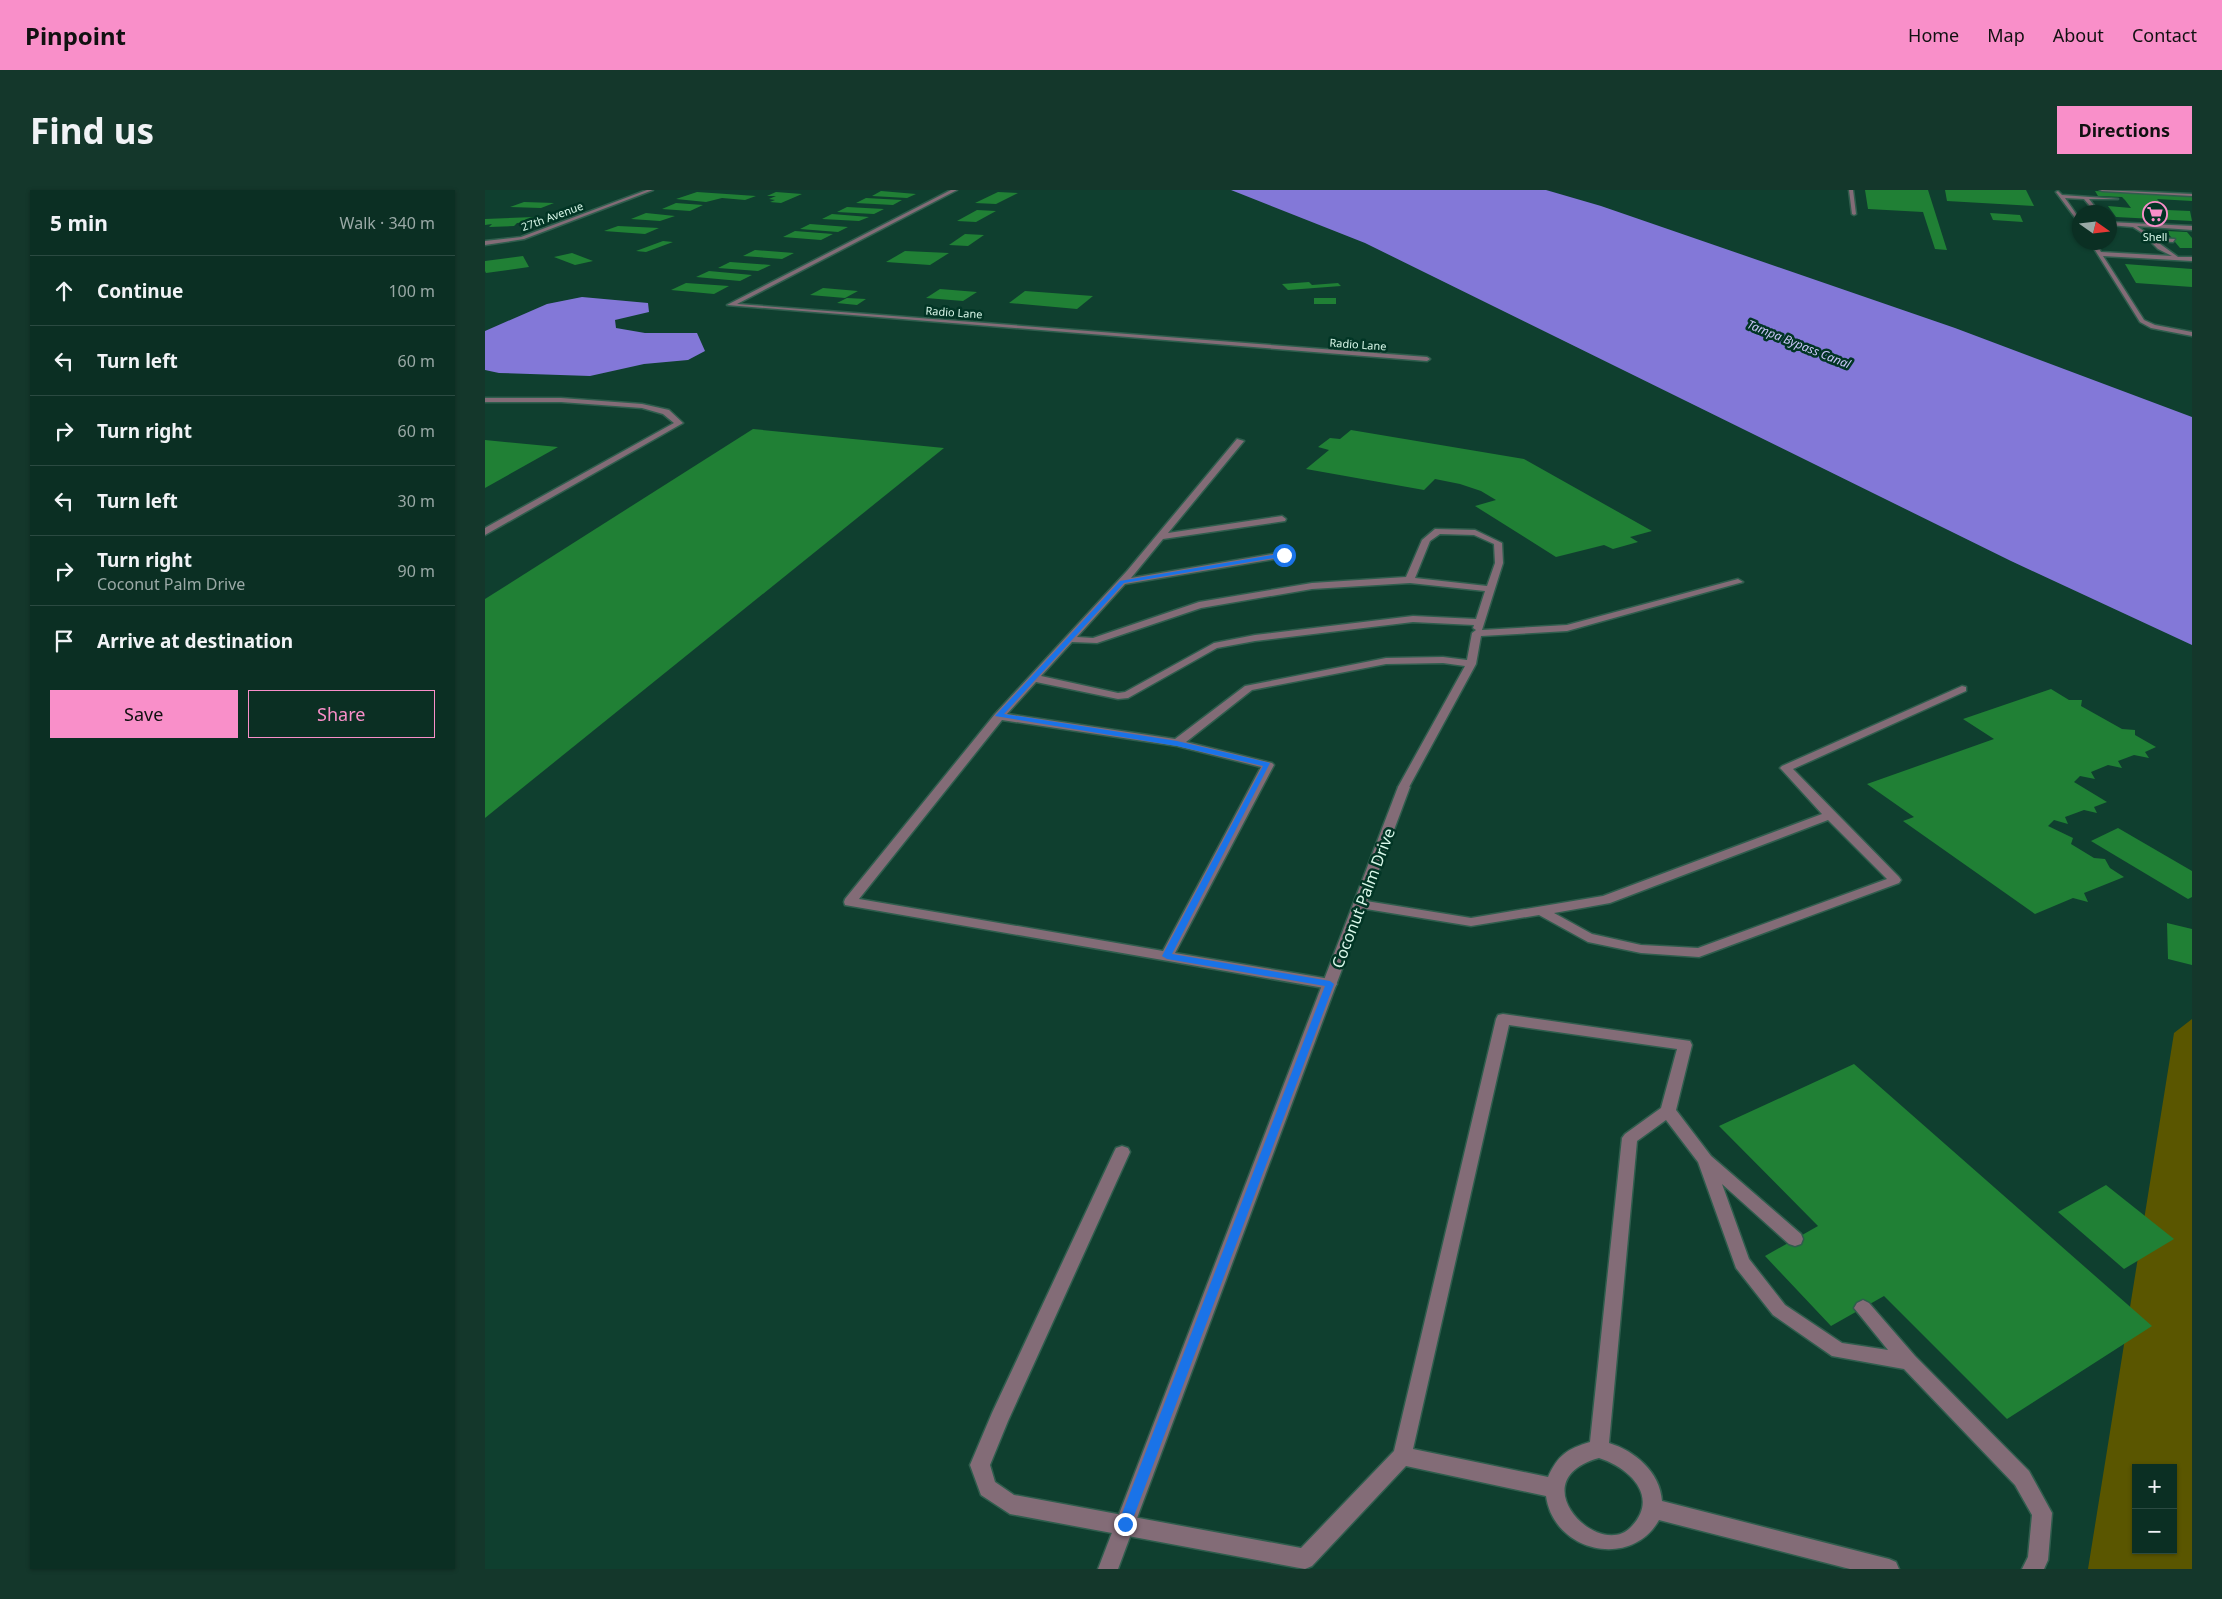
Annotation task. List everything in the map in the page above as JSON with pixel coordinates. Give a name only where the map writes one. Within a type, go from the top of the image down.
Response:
[{"type":"street","name":"27th Avenue","points":[[485,243],[523,238],[651,190]]},
{"type":"street","name":"Radio Lane","points":[[955,190],[730,305],[1427,359]]},
{"type":"street","points":[[1851,190],[1854,214]]},
{"type":"street","points":[[2057,190],[2072,211]]},
{"type":"street","points":[[2102,190],[2125,200]]},
{"type":"street","points":[[2061,196],[2087,198],[2134,192],[2192,195]]},
{"type":"street","points":[[2087,198],[2092,205]]},
{"type":"street","points":[[2117,223],[2192,228]]},
{"type":"street","points":[[2129,224],[2144,231],[2167,233]]},
{"type":"street","points":[[2144,231],[2160,248],[2180,259]]},
{"type":"street","points":[[2150,239],[2173,240]]},
{"type":"street","points":[[2097,250],[2142,321],[2153,327],[2192,334]]},
{"type":"street","points":[[2099,254],[2192,259]]},
{"type":"street","points":[[485,400],[561,400],[642,406],[666,412],[679,423],[485,532]]},
{"type":"street","points":[[1240,441],[1122,582],[999,716],[850,902],[1330,984]]},
{"type":"street","points":[[1160,537],[1282,518]]},
{"type":"street","name":"Coconut Palm Drive","points":[[1107,1569],[1404,787],[1471,664],[1480,622],[1499,563],[1498,543],[1475,533],[1438,530],[1426,540],[1410,580]]},
{"type":"street","points":[[1122,582],[1284,555]]},
{"type":"street","points":[[1070,639],[1094,641],[1199,605],[1312,586],[1410,580],[1490,589]]},
{"type":"street","points":[[1477,633],[1567,628],[1738,582]]},
{"type":"street","points":[[1034,678],[1118,696],[1128,696],[1214,646],[1255,638],[1399,621],[1480,622]]},
{"type":"street","points":[[1177,743],[1249,688],[1386,661],[1443,660],[1471,664]]},
{"type":"street","points":[[1540,910],[1587,938],[1641,949],[1699,953],[1895,880],[1786,768],[1961,689]]},
{"type":"street","points":[[999,716],[1177,743],[1268,765],[1167,956]]},
{"type":"street","points":[[1360,904],[1471,922],[1605,900],[1831,815]]},
{"type":"street","points":[[1122,1152],[999,1418],[980,1466],[987,1488],[1010,1504],[1305,1559],[1402,1456],[1503,1019],[1685,1045],[1668,1110],[1630,1138],[1599,1450]]},
{"type":"street","points":[[1668,1110],[1705,1160],[1795,1239]]},
{"type":"street","points":[[1705,1160],[1742,1263],[1779,1310],[1838,1350],[1909,1362]]},
{"type":"street","points":[[1863,1308],[1909,1362],[2021,1478],[2042,1513],[2037,1560],[2032,1569]]},
{"type":"street","points":[[1599,1450],[1613,1452],[1628,1459],[1641,1471],[1649,1487],[1653,1503],[1651,1519],[1643,1532],[1631,1542],[1615,1546],[1597,1544],[1581,1537],[1567,1524],[1558,1511],[1555,1488],[1561,1467],[1571,1457],[1584,1451],[1599,1450]]},
{"type":"street","points":[[1402,1456],[1555,1488]]},
{"type":"street","points":[[1652,1508],[1889,1569]]},
{"type":"shaded area","points":[[2192,1019],[2192,1569],[2088,1569],[2174,1033]]},
{"type":"water","name":"Tampa Bypass Canal","points":[[1231,190],[1546,190],[1601,206],[1955,328],[2192,417],[2192,645],[2011,561],[1365,243]]},
{"type":"water","points":[[582,297],[648,303],[649,312],[615,320],[616,328],[645,333],[697,333],[705,351],[688,360],[644,364],[590,376],[499,373],[485,370],[485,331],[547,304]]},
{"type":"building","points":[[1865,190],[1928,190],[1947,250],[1935,249],[1923,212],[1868,209]]},
{"type":"building","points":[[1945,190],[2026,190],[2034,206],[1947,201]]},
{"type":"building","points":[[881,191],[916,194],[907,198],[872,196]]},
{"type":"building","points":[[2095,191],[2192,196],[2192,201],[2157,199],[2167,210],[2190,211],[2192,221],[2117,217],[2117,207],[2131,208],[2125,200],[2122,197],[2098,196]]},
{"type":"building","points":[[697,192],[756,196],[745,200],[722,198],[706,202],[676,199]]},
{"type":"building","points":[[776,192],[802,194],[781,203],[770,202],[775,200],[769,199],[776,196],[767,196]]},
{"type":"building","points":[[998,192],[1018,193],[996,204],[975,203]]},
{"type":"building","points":[[866,198],[902,200],[893,205],[856,203]]},
{"type":"building","points":[[524,202],[554,203],[541,208],[510,207]]},
{"type":"building","points":[[676,203],[703,205],[690,211],[662,209]]},
{"type":"building","points":[[847,207],[884,209],[874,214],[837,212]]},
{"type":"building","points":[[977,210],[996,211],[976,222],[957,221]]},
{"type":"building","points":[[646,213],[675,216],[660,221],[631,219]]},
{"type":"building","points":[[1990,213],[2020,215],[2023,222],[1993,220]]},
{"type":"building","points":[[832,214],[869,217],[859,221],[822,219]]},
{"type":"building","points":[[534,217],[529,222],[517,223],[514,226],[489,227],[492,224],[485,225],[485,219]]},
{"type":"building","points":[[810,224],[848,227],[838,232],[800,229]]},
{"type":"building","points":[[618,226],[659,228],[645,234],[604,231]]},
{"type":"building","points":[[795,231],[833,234],[821,240],[783,237]]},
{"type":"building","points":[[2166,231],[2187,232],[2192,238],[2192,248],[2180,248]]},
{"type":"building","points":[[965,234],[984,235],[968,246],[949,245]]},
{"type":"building","points":[[663,241],[673,242],[646,252],[636,251]]},
{"type":"building","points":[[755,250],[794,253],[782,259],[743,256]]},
{"type":"building","points":[[905,251],[949,253],[930,265],[886,262]]},
{"type":"building","points":[[572,253],[593,261],[575,265],[554,257]]},
{"type":"building","points":[[523,256],[529,267],[486,273],[485,271],[485,261]]},
{"type":"building","points":[[730,262],[771,265],[758,271],[718,268]]},
{"type":"building","points":[[2125,264],[2192,269],[2192,287],[2136,283]]},
{"type":"building","points":[[709,271],[752,275],[740,281],[696,277]]},
{"type":"building","points":[[1309,282],[1312,285],[1338,283],[1341,286],[1288,290],[1282,284]]},
{"type":"building","points":[[686,283],[729,286],[714,294],[671,290]]},
{"type":"building","points":[[823,288],[858,291],[845,298],[810,295]]},
{"type":"building","points":[[940,289],[977,292],[963,301],[926,298]]},
{"type":"building","points":[[1025,291],[1093,296],[1077,309],[1009,303]]},
{"type":"building","points":[[847,298],[866,299],[857,305],[837,303]]},
{"type":"building","points":[[1314,298],[1336,298],[1336,304],[1314,304]]},
{"type":"building","points":[[753,429],[944,448],[485,818],[485,599]]},
{"type":"building","points":[[1351,430],[1524,459],[1652,531],[1630,537],[1638,542],[1613,549],[1604,545],[1556,557],[1475,506],[1496,500],[1481,491],[1435,479],[1424,490],[1306,469],[1329,450],[1318,447],[1330,438],[1340,439]]},
{"type":"building","points":[[485,440],[558,447],[485,488]]},
{"type":"building","points":[[2051,689],[2069,700],[2082,700],[2081,706],[2122,729],[2135,730],[2135,735],[2156,747],[2145,752],[2149,758],[2134,755],[2118,761],[2122,768],[2108,765],[2091,772],[2095,779],[2080,776],[2074,782],[2107,802],[2094,807],[2097,813],[2084,810],[2065,817],[2068,824],[2054,820],[2048,826],[2073,838],[2071,844],[2094,858],[2105,859],[2110,868],[2124,877],[2084,893],[2088,902],[2073,898],[2035,914],[1903,821],[1914,817],[1867,784],[1994,739],[1963,719]]},
{"type":"building","points":[[2118,828],[2192,871],[2192,897],[2188,899],[2091,841]]},
{"type":"building","points":[[2167,923],[2192,929],[2192,965],[2168,959]]},
{"type":"building","points":[[1854,1064],[2152,1326],[2007,1419],[1884,1296],[1831,1326],[1765,1256],[1818,1226],[1719,1126]]},
{"type":"building","points":[[2106,1185],[2174,1239],[2124,1269],[2058,1212]]},
{"type":"place","name":"Shell","points":[[2155,214]]},
{"type":"route","points":[[1125,1524],[1330,984],[1167,956],[1268,765],[1177,743],[999,716],[1122,582],[1284,555]]}]
